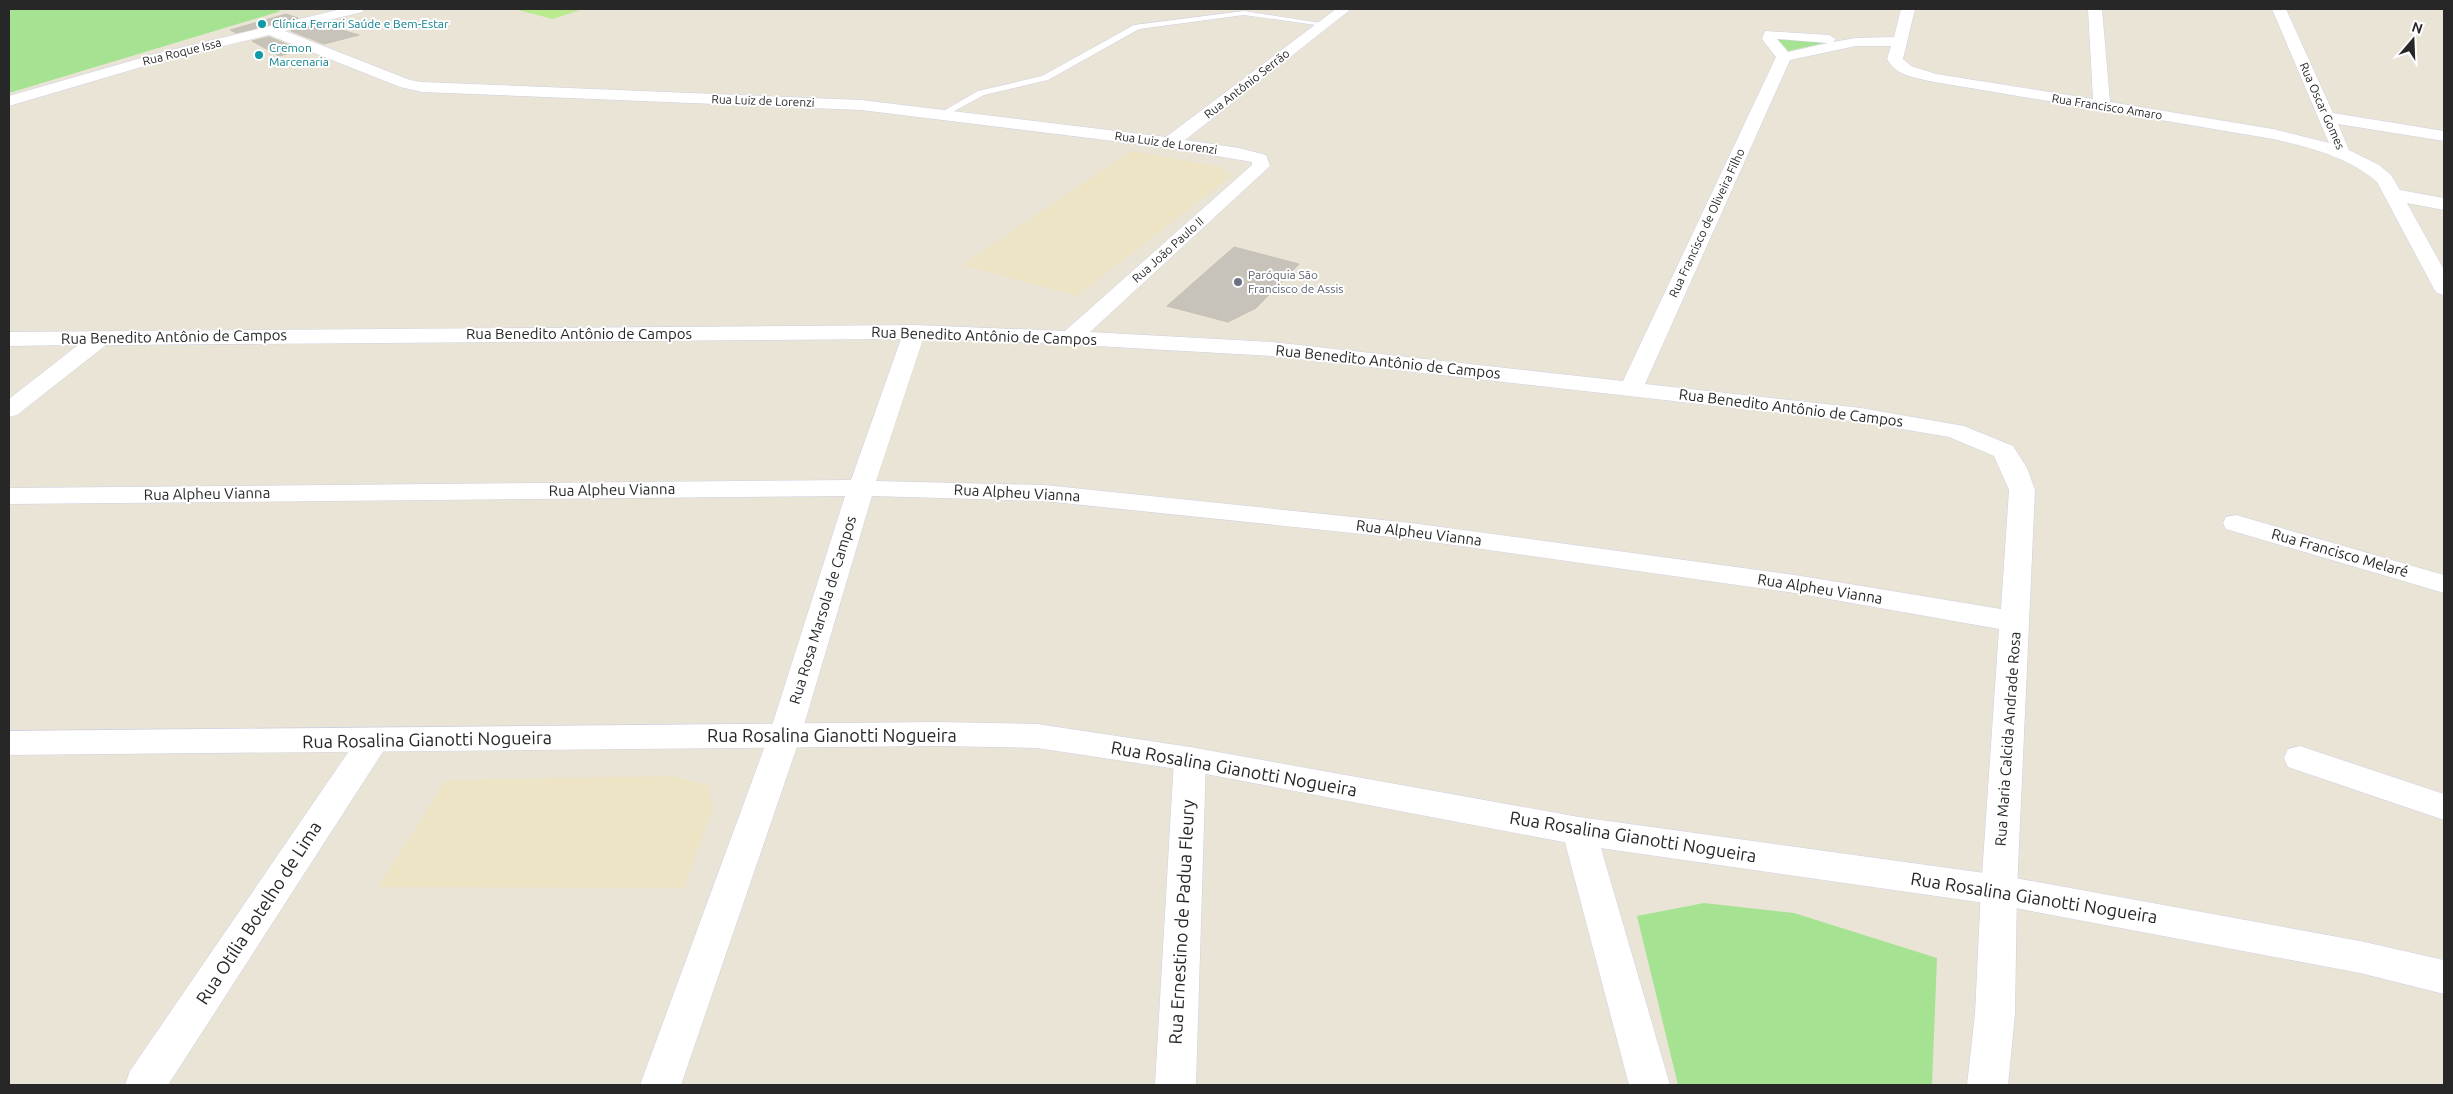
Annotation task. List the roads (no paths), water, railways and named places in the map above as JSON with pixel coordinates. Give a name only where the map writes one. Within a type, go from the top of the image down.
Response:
[{"type":"street","name":"Rua Roque Issa","points":[[9,101],[160,57],[357,9]]},
{"type":"street","name":"Rua Antônio Serrão","points":[[1170,143],[1344,9]]},
{"type":"street","points":[[1858,42],[1784,57],[1769,39],[1770,34],[1858,42],[1898,41],[1908,9]]},
{"type":"street","points":[[2095,9],[2102,107]]},
{"type":"street","name":"Rua Oscar Gomes","points":[[2279,9],[2342,153],[2373,169],[2386,179],[2444,289]]},
{"type":"street","name":"Rua Luiz de Lorenzi","points":[[270,30],[406,84],[422,87],[861,105],[1170,143],[1239,153],[1252,156],[1261,161]]},
{"type":"street","name":"Rua Francisco Amaro","points":[[1898,41],[1895,61],[1908,70],[1934,78],[2273,134],[2310,142],[2342,153]]},
{"type":"street","name":"Rua Francisco de Oliveira Filho","points":[[1631,389],[1784,57]]},
{"type":"street","points":[[2326,117],[2444,136]]},
{"type":"street","name":"Rua João Paulo II","points":[[1071,337],[1261,166],[1261,161]]},
{"type":"street","points":[[2396,195],[2444,204]]},
{"type":"street","name":"Rua Benedito Antônio de Campos","points":[[9,340],[914,332],[1071,337],[1272,349],[1861,415],[1954,430]]},
{"type":"street","name":"Rua Rosa Marsola de Campos","points":[[660,1085],[785,735],[861,488],[914,332]]},
{"type":"street","points":[[9,410],[101,338]]},
{"type":"street","name":"Rua Maria Calcida Andrade Rosa","points":[[1954,430],[2004,450],[2014,468],[2022,490],[2016,622],[1999,890],[1995,1014],[1988,1085]]},
{"type":"street","name":"Rua Alpheu Vianna","points":[[9,496],[861,488],[1044,493],[1402,530],[1795,584],[2016,622]]},
{"type":"street","name":"Rua Francisco Melaré","points":[[2236,523],[2444,584]]},
{"type":"street","name":"Rua Rosalina Gianotti Nogueira","points":[[9,743],[373,742],[785,735],[938,734],[1037,736],[1190,760],[1579,831],[1999,890],[2331,952],[2444,977]]},
{"type":"street","name":"Rua Otília Botelho de Lima","points":[[145,1085],[373,742]]},
{"type":"street","points":[[2300,758],[2444,807]]},
{"type":"street","name":"Rua Ernestino de Padua Fleury","points":[[1174,1085],[1190,760]]},
{"type":"street","points":[[1579,831],[1600,915],[1650,1085]]},
{"type":"lane","points":[[942,114],[981,93],[1044,78],[1137,27],[1244,13],[1323,24]]},
{"type":"place","name":"Clínica Ferrari Saúde e Bem-Estar","points":[[262,24]]},
{"type":"place","name":"Cremon Marcenaria","points":[[259,55]]},
{"type":"place","name":"Paróquia São Francisco de Assis","points":[[1238,282]]}]
